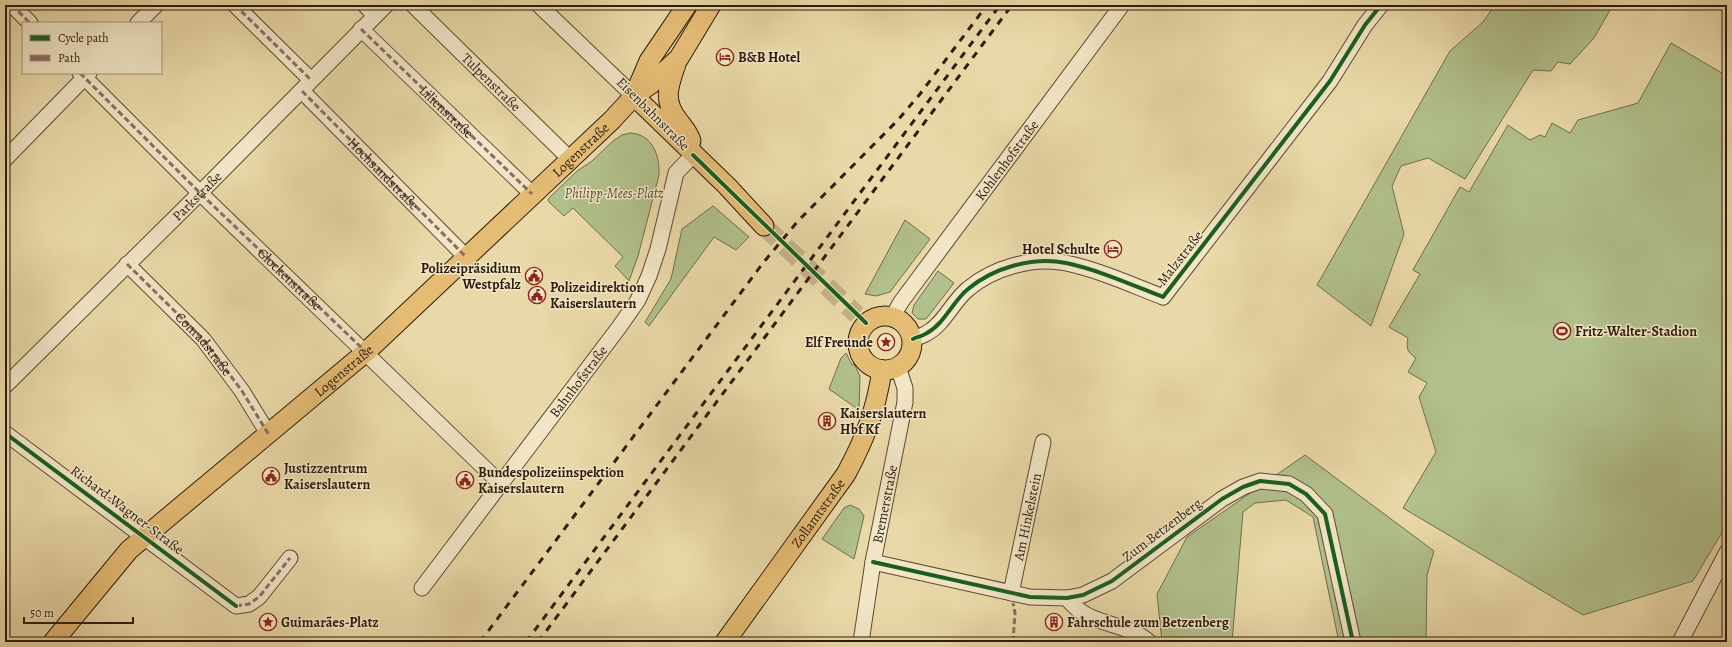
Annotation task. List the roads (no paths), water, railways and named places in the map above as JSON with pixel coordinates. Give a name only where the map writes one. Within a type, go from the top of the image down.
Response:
[{"type":"main road","points":[[634,96],[649,61],[687,5]]},
{"type":"main road","points":[[693,155],[690,135],[675,117],[669,105],[667,91],[679,58],[711,5]]},
{"type":"main road","points":[[634,96],[651,84],[679,58]]},
{"type":"main road","name":"Logenstraße","points":[[53,642],[116,564],[144,537],[366,352],[532,194],[570,160],[616,116],[634,96]]},
{"type":"main road","name":"Eisenbahnstraße","points":[[634,96],[693,155],[727,186],[764,226]]},
{"type":"main road","points":[[881,315],[893,316],[905,323],[913,339],[911,352],[908,359],[890,369],[867,364],[859,352],[858,338],[861,319],[881,315]]},
{"type":"main road","name":"Zollamtstraße","points":[[726,642],[846,474],[861,446],[870,423],[878,395],[890,369]]},
{"type":"street","points":[[12,5],[29,22]]},
{"type":"street","points":[[139,22],[156,5]]},
{"type":"street","name":"Hochsandstraße","points":[[234,5],[306,85],[466,257]]},
{"type":"street","points":[[364,5],[375,16]]},
{"type":"street","name":"Parkstraße","points":[[5,386],[200,193],[386,5]]},
{"type":"street","name":"Tulpenstraße","points":[[413,5],[570,160]]},
{"type":"street","name":"Eisenbahnstraße","points":[[539,5],[634,96]]},
{"type":"street","name":"Kohlenhofstraße","points":[[893,316],[901,302],[1122,5]]},
{"type":"street","name":"Malzstraße","points":[[913,339],[927,333],[958,298],[969,288],[995,272],[1020,264],[1065,262],[1164,297],[1330,81],[1365,25],[1381,5]]},
{"type":"street","name":"Lilienstraße","points":[[362,30],[532,194]]},
{"type":"street","points":[[7,155],[84,75]]},
{"type":"street","name":"Glockenstraße","points":[[84,75],[200,193],[501,484]]},
{"type":"street","name":"Bahnhofstraße","points":[[422,588],[620,326],[638,300],[649,276],[658,249],[676,173],[693,155]]},
{"type":"street","name":"Conradstraße","points":[[127,264],[203,339],[242,391],[269,434]]},
{"type":"street","name":"Bremerstraße","points":[[860,642],[873,562],[905,402],[905,388],[890,369]]},
{"type":"street","name":"Richard-Wagner-Straße","points":[[5,433],[236,606],[249,604],[259,597],[290,558]]},
{"type":"street","name":"Am Hinkelstein","points":[[1011,593],[1044,442]]},
{"type":"street","name":"Zum Betzenberg","points":[[873,562],[1030,597],[1067,598],[1083,595],[1112,581],[1222,499],[1243,487],[1260,481],[1272,481],[1289,484],[1306,494],[1325,514],[1354,642]]},
{"type":"street","points":[[1680,642],[1727,552]]},
{"type":"street","points":[[1067,598],[1078,610],[1094,619],[1141,635],[1149,642]]},
{"type":"tunnel","points":[[764,226],[857,315]]},
{"type":"railway","points":[[480,642],[763,263],[798,221],[898,120],[920,94],[987,5]]},
{"type":"railway","points":[[526,642],[1000,5]]},
{"type":"railway","points":[[538,642],[1012,5]]},
{"type":"place","name":"B&B Hotel","points":[[725,57]]},
{"type":"place","name":"Hotel Schulte","points":[[1113,249]]},
{"type":"place","name":"Polizeipräsidium Westpfalz","points":[[534,276]]},
{"type":"place","name":"Polizeidirektion Kaiserslautern","points":[[537,295]]},
{"type":"place","name":"Fritz-Walter-Stadion","points":[[1562,331]]},
{"type":"place","name":"Elf Freunde","points":[[886,342]]},
{"type":"place","name":"Kaiserslautern Hbf Kf","points":[[827,421]]},
{"type":"place","name":"Justizzentrum Kaiserslautern","points":[[271,476]]},
{"type":"place","name":"Bundespolizeiinspektion Kaiserslautern","points":[[465,480]]},
{"type":"place","name":"Guimarães-Platz","points":[[268,622]]},
{"type":"place","name":"Fahrschule zum Betzenberg","points":[[1054,622]]},
{"type":"park label","name":"Philipp-Mees-Platz","points":[[614,193]]}]
